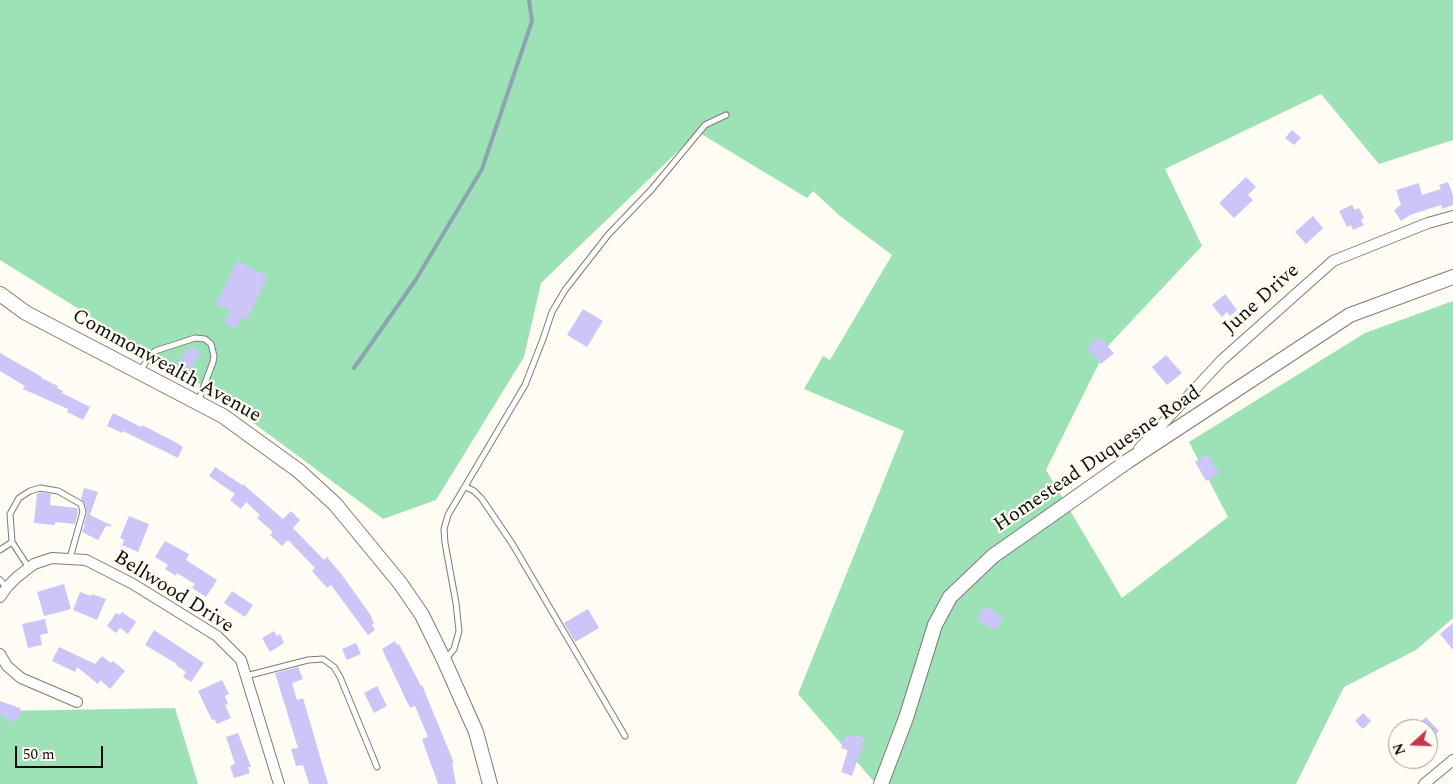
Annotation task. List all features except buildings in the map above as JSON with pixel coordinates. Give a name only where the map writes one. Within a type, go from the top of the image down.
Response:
[{"type":"street","name":"June Drive","points":[[1128,461],[1222,360],[1333,260],[1428,223],[1453,216]]},
{"type":"street","name":"Homestead Duquesne Road","points":[[881,784],[906,718],[936,625],[950,597],[993,556],[1128,461],[1350,315],[1453,277]]},
{"type":"street","name":"Commonwealth Avenue","points":[[0,294],[26,313],[223,416],[299,471],[336,504],[400,583],[422,615],[476,732],[490,784]]},
{"type":"street","name":"Bellwood Drive","points":[[0,597],[3,584],[17,577],[34,564],[52,558],[86,560],[133,584],[217,636],[241,660],[279,784]]},
{"type":"street","points":[[0,654],[7,666],[21,678],[77,702]]},
{"type":"street","points":[[1424,784],[1453,760]]},
{"type":"lane","points":[[444,660],[454,649],[459,631],[444,529],[448,515],[525,385],[544,339],[552,312],[564,290],[608,235],[652,189],[705,125],[726,114]]},
{"type":"lane","points":[[139,372],[155,351],[195,338],[205,339],[211,344],[214,356],[198,403]]},
{"type":"lane","points":[[466,487],[474,491],[482,499],[513,545],[625,736]]},
{"type":"lane","points":[[29,568],[12,542],[10,514],[19,498],[30,491],[40,488],[58,490],[81,504],[83,512],[70,558]]},
{"type":"lane","points":[[0,550],[12,542]]},
{"type":"lane","points":[[246,676],[308,660],[323,659],[334,667],[340,677],[377,767]]},
{"type":"green space","points":[[0,0],[1453,0],[1453,140],[1379,164],[1321,94],[1165,169],[1202,246],[1107,347],[1046,470],[1122,598],[1228,517],[1189,442],[1365,333],[1453,301],[1453,618],[1416,650],[1344,687],[1296,784],[876,784],[798,694],[904,431],[804,389],[823,356],[830,360],[892,255],[840,216],[813,191],[807,198],[698,132],[541,283],[524,357],[436,500],[383,519],[209,390],[0,260]]},
{"type":"green space","points":[[175,708],[198,784],[0,784],[0,711]]},
{"type":"waterway","points":[[354,368],[415,281],[482,169],[532,21],[529,0]]}]
